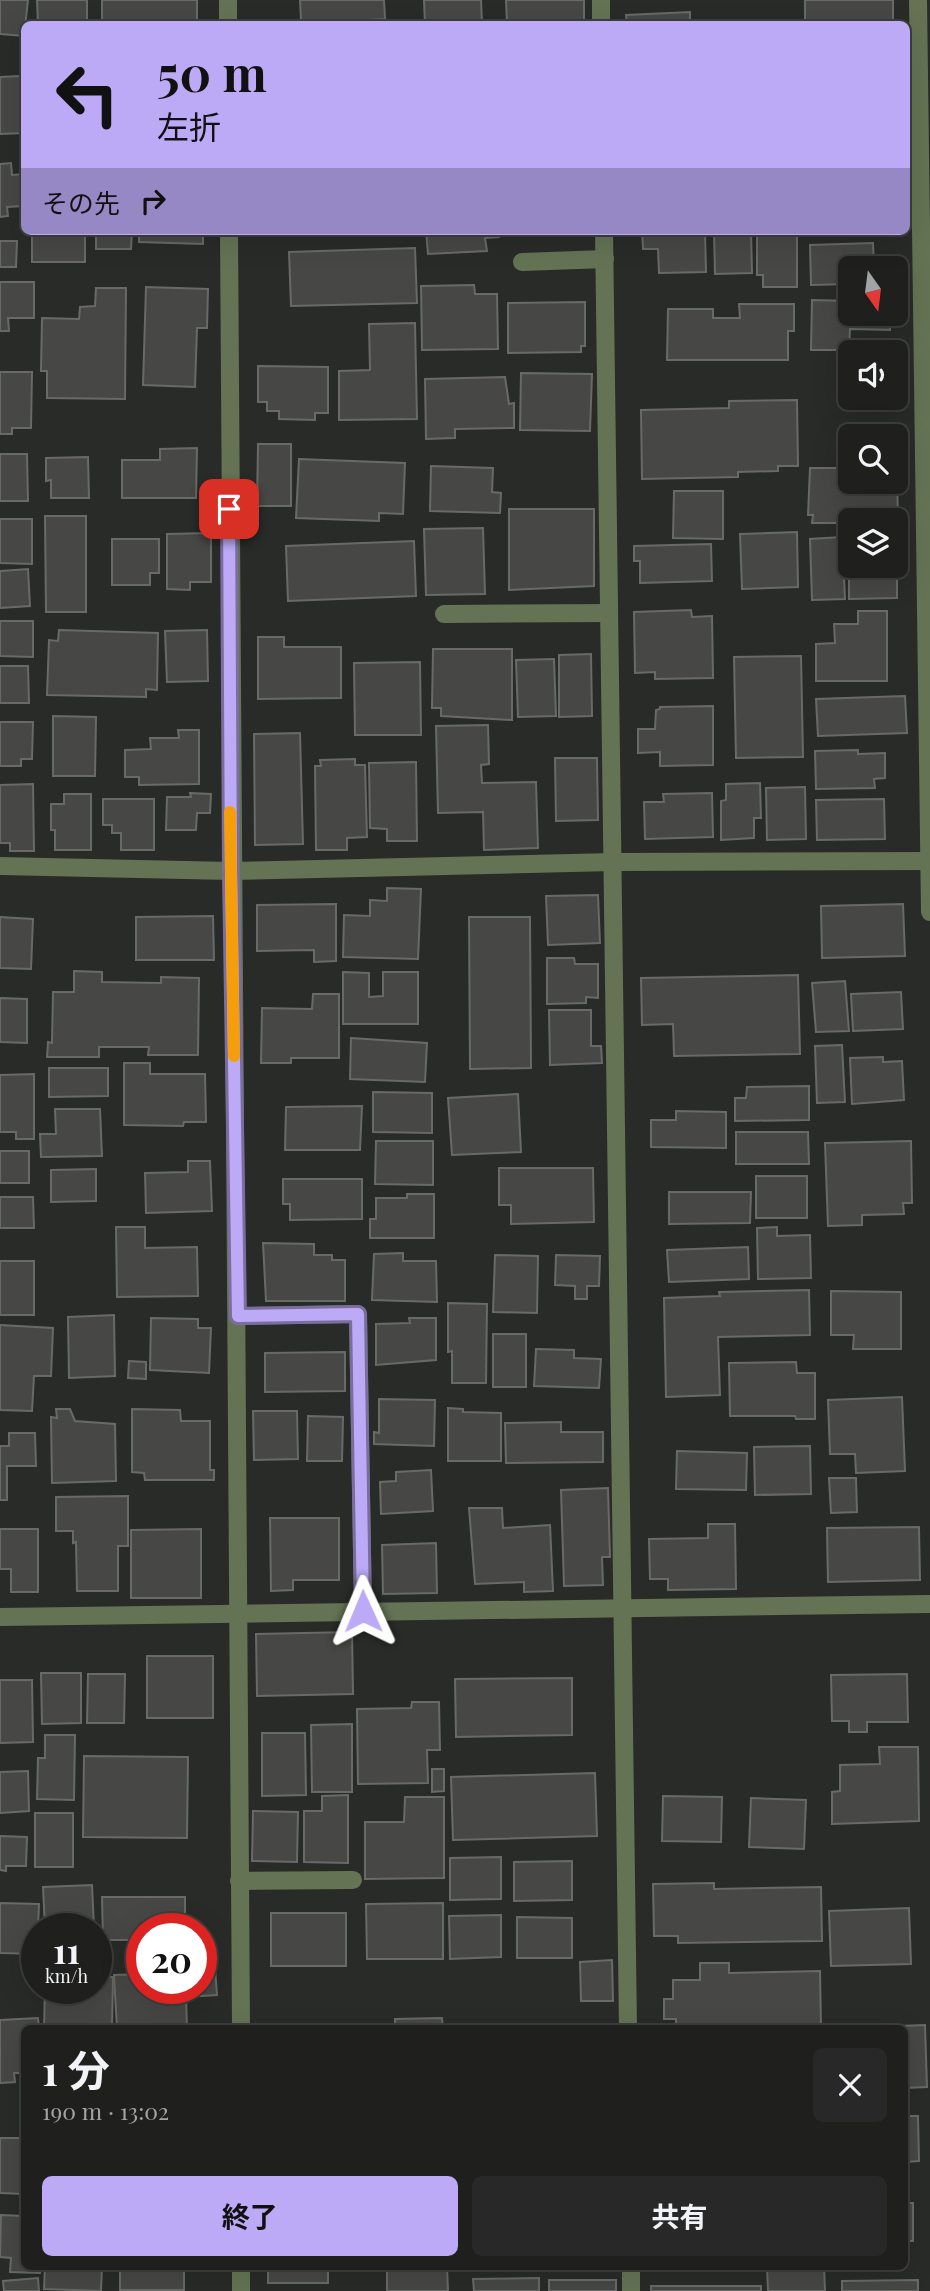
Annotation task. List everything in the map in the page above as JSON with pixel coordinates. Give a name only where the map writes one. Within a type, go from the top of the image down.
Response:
[{"type":"street","points":[[228,0],[228,21]]},
{"type":"street","points":[[601,0],[601,21]]},
{"type":"street","points":[[918,0],[930,912]]},
{"type":"street","points":[[229,235],[231,871],[238,1316],[236,1614],[241,2025]]},
{"type":"street","points":[[604,235],[628,2025]]},
{"type":"street","points":[[522,262],[605,259]]},
{"type":"street","points":[[444,614],[609,613]]},
{"type":"street","points":[[0,866],[231,871],[613,862],[929,861]]},
{"type":"street","points":[[238,1316],[358,1314],[363,1611]]},
{"type":"street","points":[[0,1617],[930,1604]]},
{"type":"street","points":[[239,1881],[353,1880]]},
{"type":"street","points":[[241,2270],[241,2291]]},
{"type":"street","points":[[631,2270],[631,2291]]},
{"type":"building","points":[[0,0],[28,0],[26,21],[21,21],[21,36],[0,34]]},
{"type":"building","points":[[37,0],[87,0],[87,21],[38,21]]},
{"type":"building","points":[[102,0],[197,0],[197,21],[102,21]]},
{"type":"building","points":[[300,0],[384,0],[385,19],[301,20]]},
{"type":"building","points":[[424,0],[481,0],[482,21],[425,21]]},
{"type":"building","points":[[506,0],[584,0],[584,21],[507,21]]},
{"type":"building","points":[[805,0],[893,0],[893,21],[805,21]]},
{"type":"building","points":[[690,12],[690,21],[627,21],[626,15]]},
{"type":"building","points":[[20,76],[21,133],[0,134],[0,77]]},
{"type":"building","points":[[11,163],[12,175],[21,174],[21,206],[7,207],[8,216],[0,217],[0,164]]},
{"type":"building","points":[[32,235],[85,235],[85,262],[32,262]]},
{"type":"building","points":[[96,235],[132,235],[131,249],[96,249]]},
{"type":"building","points":[[139,235],[203,235],[203,244],[139,242]]},
{"type":"building","points":[[426,235],[499,235],[485,238],[487,251],[428,254]]},
{"type":"building","points":[[642,235],[705,235],[706,272],[659,273],[658,249],[643,249]]},
{"type":"building","points":[[714,235],[751,235],[752,273],[715,274]]},
{"type":"building","points":[[757,235],[797,235],[797,287],[763,287],[763,275],[757,275]]},
{"type":"building","points":[[0,241],[17,241],[16,267],[0,267]]},
{"type":"building","points":[[873,243],[874,256],[838,256],[838,284],[811,285],[810,245]]},
{"type":"building","points":[[415,248],[417,303],[291,306],[289,252]]},
{"type":"building","points":[[0,282],[34,282],[34,318],[8,318],[9,331],[0,331]]},
{"type":"building","points":[[474,285],[475,294],[497,294],[498,349],[422,350],[421,286]]},
{"type":"building","points":[[146,287],[208,289],[207,328],[197,328],[195,387],[143,385]]},
{"type":"building","points":[[96,288],[126,288],[125,399],[47,398],[47,371],[41,371],[42,318],[79,319],[80,307],[95,306]]},
{"type":"building","points":[[812,300],[838,301],[838,326],[890,326],[890,330],[850,329],[849,340],[838,340],[838,350],[811,350]]},
{"type":"building","points":[[585,302],[585,346],[581,346],[581,352],[508,353],[508,303]]},
{"type":"building","points":[[739,304],[794,304],[794,331],[788,331],[788,360],[667,360],[668,309],[713,309],[713,318],[740,318]]},
{"type":"building","points":[[415,323],[417,419],[339,420],[339,371],[370,370],[369,324]]},
{"type":"building","points":[[258,366],[328,367],[328,413],[315,413],[315,420],[279,419],[279,411],[267,411],[267,402],[258,402]]},
{"type":"building","points":[[0,372],[32,372],[31,428],[12,428],[12,434],[0,434]]},
{"type":"building","points":[[521,373],[592,374],[590,431],[520,430]]},
{"type":"building","points":[[505,377],[509,404],[514,403],[514,428],[455,429],[455,438],[426,439],[425,379]]},
{"type":"building","points":[[797,400],[798,466],[778,466],[778,471],[738,472],[738,477],[642,479],[641,410],[729,408],[729,401]]},
{"type":"building","points":[[258,444],[291,444],[291,506],[257,506]]},
{"type":"building","points":[[197,448],[196,498],[122,498],[122,460],[160,460],[160,449]]},
{"type":"building","points":[[0,454],[27,454],[28,501],[0,501]]},
{"type":"building","points":[[88,457],[89,498],[51,498],[51,480],[46,481],[46,458]]},
{"type":"building","points":[[299,459],[405,463],[403,514],[379,513],[379,521],[296,518]]},
{"type":"building","points":[[431,466],[493,468],[492,492],[501,493],[500,513],[430,511]]},
{"type":"building","points":[[810,468],[838,468],[838,494],[897,494],[898,508],[838,508],[838,523],[812,523],[813,515],[808,515]]},
{"type":"building","points":[[674,491],[723,491],[723,539],[673,538]]},
{"type":"building","points":[[509,509],[594,509],[594,586],[509,590]]},
{"type":"building","points":[[45,516],[86,516],[86,612],[46,612]]},
{"type":"building","points":[[0,519],[32,519],[32,564],[0,563]]},
{"type":"building","points":[[483,528],[485,594],[426,595],[424,529]]},
{"type":"building","points":[[797,532],[798,587],[742,589],[740,534]]},
{"type":"building","points":[[211,533],[211,582],[190,582],[190,590],[167,589],[167,534]]},
{"type":"building","points":[[838,537],[838,578],[844,578],[845,599],[812,600],[810,539]]},
{"type":"building","points":[[112,539],[159,539],[159,573],[150,573],[150,585],[112,585]]},
{"type":"building","points":[[414,541],[416,596],[288,601],[286,546]]},
{"type":"building","points":[[711,544],[712,581],[640,583],[640,561],[634,561],[634,546]]},
{"type":"building","points":[[28,569],[30,606],[0,608],[0,571]]},
{"type":"building","points":[[849,578],[897,578],[897,598],[849,599]]},
{"type":"building","points":[[691,610],[692,617],[712,616],[713,678],[655,679],[655,672],[635,673],[634,612]]},
{"type":"building","points":[[858,611],[887,611],[887,681],[816,681],[816,644],[835,643],[834,624],[858,624]]},
{"type":"building","points":[[0,621],[33,621],[33,657],[0,656]]},
{"type":"building","points":[[59,630],[158,633],[157,690],[146,689],[146,697],[47,695],[49,640],[58,641]]},
{"type":"building","points":[[207,630],[208,681],[167,682],[165,631]]},
{"type":"building","points":[[258,637],[284,637],[284,647],[341,647],[341,698],[258,699]]},
{"type":"building","points":[[433,649],[512,649],[512,720],[441,716],[441,708],[432,708]]},
{"type":"building","points":[[591,654],[592,716],[559,717],[559,655]]},
{"type":"building","points":[[801,656],[803,757],[736,758],[734,657]]},
{"type":"building","points":[[554,659],[556,716],[518,717],[516,660]]},
{"type":"building","points":[[420,662],[421,735],[355,735],[354,663]]},
{"type":"building","points":[[0,666],[28,666],[29,703],[0,703]]},
{"type":"building","points":[[905,696],[907,733],[818,736],[816,699]]},
{"type":"building","points":[[713,706],[713,765],[660,766],[660,752],[638,753],[638,729],[655,729],[656,710],[660,707]]},
{"type":"building","points":[[53,716],[96,717],[95,776],[53,776]]},
{"type":"building","points":[[0,722],[33,722],[32,759],[21,759],[21,766],[0,766]]},
{"type":"building","points":[[488,725],[489,764],[481,765],[482,783],[536,782],[538,848],[484,850],[483,812],[438,813],[436,726]]},
{"type":"building","points":[[178,730],[199,730],[199,784],[139,785],[139,777],[125,777],[125,750],[151,749],[150,738],[179,738]]},
{"type":"building","points":[[300,733],[303,844],[255,845],[254,734]]},
{"type":"building","points":[[858,750],[858,754],[885,753],[885,778],[874,779],[875,788],[816,789],[815,751]]},
{"type":"building","points":[[555,758],[597,758],[598,820],[556,821]]},
{"type":"building","points":[[355,759],[355,765],[365,765],[367,837],[347,838],[347,850],[316,850],[315,766],[321,766],[320,760]]},
{"type":"building","points":[[416,762],[417,841],[387,841],[387,829],[370,828],[369,763]]},
{"type":"building","points":[[760,783],[761,818],[754,818],[754,838],[721,840],[721,801],[726,800],[726,784]]},
{"type":"building","points":[[33,784],[34,851],[10,851],[10,843],[0,843],[0,785]]},
{"type":"building","points":[[805,787],[806,839],[767,840],[766,788]]},
{"type":"building","points":[[190,793],[211,794],[210,813],[197,813],[196,830],[166,830],[167,797],[191,797]]},
{"type":"building","points":[[712,793],[713,837],[645,839],[644,802],[664,802],[663,794]]},
{"type":"building","points":[[64,794],[91,794],[91,850],[55,850],[55,830],[51,830],[51,804],[64,804]]},
{"type":"building","points":[[103,799],[154,799],[154,850],[121,850],[121,833],[112,833],[112,825],[103,825]]},
{"type":"building","points":[[884,799],[885,839],[817,840],[816,800]]},
{"type":"building","points":[[387,888],[421,889],[418,959],[343,957],[344,915],[370,916],[370,900],[387,901]]},
{"type":"building","points":[[598,895],[600,943],[548,945],[546,896]]},
{"type":"building","points":[[336,904],[336,961],[314,962],[314,950],[257,951],[257,905]]},
{"type":"building","points":[[903,904],[905,956],[822,958],[821,906]]},
{"type":"building","points":[[213,916],[214,960],[136,960],[136,917]]},
{"type":"building","points":[[0,917],[33,919],[31,969],[0,968]]},
{"type":"building","points":[[469,917],[530,917],[531,1068],[470,1069]]},
{"type":"building","points":[[547,958],[574,958],[575,964],[598,964],[598,998],[586,997],[586,1003],[547,1004]]},
{"type":"building","points":[[74,971],[102,972],[102,982],[161,983],[161,977],[199,978],[198,1055],[148,1055],[149,1047],[99,1047],[99,1057],[47,1057],[48,1042],[52,1043],[53,992],[74,992]]},
{"type":"building","points":[[343,972],[369,973],[369,997],[383,996],[383,972],[418,972],[418,1024],[343,1024]]},
{"type":"building","points":[[798,975],[800,1054],[674,1056],[673,1024],[642,1025],[641,978]]},
{"type":"building","points":[[845,981],[849,1031],[816,1032],[812,983]]},
{"type":"building","points":[[901,992],[903,1029],[853,1031],[851,994]]},
{"type":"building","points":[[313,994],[339,994],[339,1058],[291,1058],[291,1063],[261,1063],[262,1008],[312,1009]]},
{"type":"building","points":[[0,998],[27,999],[27,1043],[0,1042]]},
{"type":"building","points":[[549,1010],[591,1010],[591,1046],[601,1046],[602,1063],[550,1065]]},
{"type":"building","points":[[351,1038],[427,1043],[425,1082],[350,1079]]},
{"type":"building","points":[[842,1045],[845,1102],[817,1103],[815,1046]]},
{"type":"building","points":[[883,1057],[883,1062],[902,1061],[904,1100],[852,1104],[850,1058]]},
{"type":"building","points":[[124,1063],[150,1063],[150,1074],[205,1074],[206,1122],[184,1122],[183,1126],[124,1125]]},
{"type":"building","points":[[49,1068],[108,1068],[108,1096],[49,1097]]},
{"type":"building","points":[[34,1074],[34,1139],[16,1139],[16,1132],[0,1132],[0,1075]]},
{"type":"building","points":[[809,1086],[809,1120],[735,1121],[735,1098],[746,1098],[747,1087]]},
{"type":"building","points":[[373,1092],[432,1093],[432,1133],[373,1132]]},
{"type":"building","points":[[518,1094],[521,1152],[452,1155],[448,1098]]},
{"type":"building","points":[[362,1106],[360,1150],[285,1150],[286,1107]]},
{"type":"building","points":[[55,1109],[100,1109],[102,1156],[41,1157],[40,1134],[56,1134]]},
{"type":"building","points":[[676,1111],[726,1112],[726,1148],[651,1147],[651,1120],[676,1120]]},
{"type":"building","points":[[736,1132],[808,1132],[809,1164],[736,1164]]},
{"type":"building","points":[[376,1141],[433,1141],[433,1185],[375,1184]]},
{"type":"building","points":[[911,1141],[912,1203],[903,1203],[904,1214],[862,1215],[862,1225],[828,1226],[825,1143]]},
{"type":"building","points":[[0,1151],[29,1151],[29,1183],[0,1183]]},
{"type":"building","points":[[188,1161],[210,1161],[212,1211],[146,1213],[145,1173],[188,1172]]},
{"type":"building","points":[[499,1168],[593,1168],[594,1222],[511,1224],[511,1205],[499,1205]]},
{"type":"building","points":[[96,1169],[96,1201],[51,1202],[51,1170]]},
{"type":"building","points":[[756,1176],[807,1176],[807,1218],[756,1218]]},
{"type":"building","points":[[283,1179],[362,1179],[362,1219],[290,1220],[290,1204],[283,1204]]},
{"type":"building","points":[[669,1192],[751,1192],[750,1223],[669,1224]]},
{"type":"building","points":[[407,1194],[434,1194],[434,1238],[370,1238],[370,1219],[376,1219],[376,1198],[407,1198]]},
{"type":"building","points":[[0,1197],[33,1197],[34,1228],[0,1228]]},
{"type":"building","points":[[116,1227],[145,1227],[145,1248],[197,1247],[198,1296],[117,1297]]},
{"type":"building","points":[[777,1227],[777,1236],[810,1235],[811,1278],[758,1279],[757,1228]]},
{"type":"building","points":[[263,1243],[314,1244],[314,1255],[332,1255],[332,1260],[345,1260],[345,1301],[266,1301]]},
{"type":"building","points":[[748,1247],[749,1279],[669,1282],[667,1250]]},
{"type":"building","points":[[403,1253],[403,1261],[436,1261],[437,1302],[372,1300],[374,1254]]},
{"type":"building","points":[[495,1255],[538,1256],[537,1313],[493,1312]]},
{"type":"building","points":[[556,1255],[600,1256],[599,1286],[587,1286],[587,1299],[575,1299],[575,1286],[555,1285]]},
{"type":"building","points":[[0,1261],[34,1261],[34,1315],[0,1315]]},
{"type":"building","points":[[809,1290],[810,1335],[718,1337],[720,1395],[666,1397],[664,1298],[720,1296],[719,1292]]},
{"type":"building","points":[[831,1291],[901,1292],[901,1349],[853,1349],[854,1335],[831,1335]]},
{"type":"building","points":[[448,1303],[487,1304],[486,1383],[452,1383],[452,1351],[448,1352]]},
{"type":"building","points":[[114,1315],[115,1376],[69,1378],[68,1317]]},
{"type":"building","points":[[151,1318],[198,1319],[198,1328],[211,1328],[209,1373],[150,1370]]},
{"type":"building","points":[[409,1318],[436,1318],[436,1360],[376,1365],[376,1324],[410,1323]]},
{"type":"building","points":[[0,1325],[53,1328],[51,1376],[34,1376],[32,1411],[0,1410]]},
{"type":"building","points":[[493,1334],[526,1334],[526,1387],[493,1387]]},
{"type":"building","points":[[536,1349],[574,1350],[574,1358],[601,1359],[599,1388],[534,1386]]},
{"type":"building","points":[[345,1352],[345,1391],[265,1392],[265,1353]]},
{"type":"building","points":[[129,1361],[146,1362],[146,1379],[128,1378]]},
{"type":"building","points":[[796,1362],[797,1373],[815,1373],[815,1419],[796,1419],[795,1416],[730,1416],[729,1363]]},
{"type":"building","points":[[902,1397],[905,1471],[856,1473],[855,1454],[830,1454],[828,1400]]},
{"type":"building","points":[[379,1399],[435,1400],[434,1446],[374,1444],[374,1432],[379,1433]]},
{"type":"building","points":[[448,1408],[463,1409],[463,1412],[501,1413],[501,1461],[448,1461]]},
{"type":"building","points":[[56,1409],[70,1409],[75,1421],[115,1424],[116,1481],[52,1483],[51,1417],[57,1418]]},
{"type":"building","points":[[132,1409],[180,1410],[181,1421],[210,1421],[210,1470],[214,1470],[214,1480],[145,1480],[144,1473],[132,1472]]},
{"type":"building","points":[[253,1411],[297,1411],[298,1459],[254,1460]]},
{"type":"building","points":[[308,1416],[343,1417],[342,1461],[307,1461]]},
{"type":"building","points":[[561,1422],[561,1432],[603,1432],[603,1462],[506,1463],[505,1423]]},
{"type":"building","points":[[9,1433],[35,1433],[36,1466],[7,1466],[7,1500],[0,1500],[0,1446],[9,1446]]},
{"type":"building","points":[[810,1446],[811,1494],[755,1495],[754,1447]]},
{"type":"building","points":[[677,1451],[747,1453],[746,1490],[676,1489]]},
{"type":"building","points":[[431,1470],[433,1511],[381,1514],[380,1482],[396,1481],[396,1472]]},
{"type":"building","points":[[829,1478],[856,1478],[857,1512],[831,1513]]},
{"type":"building","points":[[608,1488],[610,1557],[602,1557],[603,1585],[564,1586],[561,1490]]},
{"type":"building","points":[[128,1496],[128,1546],[118,1546],[118,1591],[77,1591],[76,1542],[73,1543],[73,1531],[56,1531],[56,1497]]},
{"type":"building","points":[[469,1508],[502,1508],[503,1528],[550,1525],[553,1591],[524,1592],[524,1582],[475,1584]]},
{"type":"building","points":[[270,1518],[339,1518],[339,1580],[293,1580],[293,1590],[271,1591]]},
{"type":"building","points":[[708,1524],[735,1524],[736,1589],[668,1590],[668,1579],[650,1579],[649,1539],[708,1538]]},
{"type":"building","points":[[919,1527],[920,1580],[828,1582],[827,1528]]},
{"type":"building","points":[[0,1529],[38,1529],[38,1592],[11,1592],[11,1569],[0,1569]]},
{"type":"building","points":[[201,1529],[201,1598],[131,1598],[131,1530]]},
{"type":"building","points":[[436,1543],[437,1593],[383,1594],[382,1545]]},
{"type":"building","points":[[352,1632],[353,1694],[257,1696],[256,1634]]},
{"type":"building","points":[[147,1656],[213,1656],[213,1718],[147,1718]]},
{"type":"building","points":[[41,1673],[81,1673],[81,1723],[42,1724]]},
{"type":"building","points":[[88,1674],[125,1674],[124,1723],[87,1723]]},
{"type":"building","points":[[907,1674],[908,1722],[867,1722],[867,1732],[849,1732],[849,1721],[832,1721],[831,1675]]},
{"type":"building","points":[[572,1678],[572,1735],[456,1737],[455,1679]]},
{"type":"building","points":[[0,1680],[32,1680],[33,1742],[0,1743]]},
{"type":"building","points":[[412,1702],[439,1702],[440,1750],[427,1750],[428,1783],[358,1784],[357,1709],[411,1708]]},
{"type":"building","points":[[352,1724],[352,1792],[312,1792],[311,1725]]},
{"type":"building","points":[[262,1733],[305,1733],[306,1795],[262,1796]]},
{"type":"building","points":[[45,1735],[75,1735],[74,1800],[37,1799],[38,1758],[45,1758]]},
{"type":"building","points":[[879,1747],[918,1747],[919,1821],[832,1824],[832,1792],[840,1791],[840,1765],[880,1764]]},
{"type":"building","points":[[84,1756],[188,1757],[187,1838],[83,1837]]},
{"type":"building","points":[[432,1769],[444,1769],[444,1791],[432,1792]]},
{"type":"building","points":[[28,1771],[29,1811],[0,1813],[0,1772]]},
{"type":"building","points":[[595,1773],[597,1836],[453,1840],[451,1777]]},
{"type":"building","points":[[348,1795],[348,1863],[304,1862],[304,1811],[322,1811],[322,1796]]},
{"type":"building","points":[[663,1796],[722,1797],[721,1842],[662,1841]]},
{"type":"building","points":[[405,1797],[444,1797],[444,1878],[365,1879],[365,1822],[404,1822]]},
{"type":"building","points":[[751,1798],[806,1800],[804,1849],[749,1847]]},
{"type":"building","points":[[253,1811],[298,1812],[297,1862],[252,1861]]},
{"type":"building","points":[[35,1813],[73,1813],[73,1867],[35,1867]]},
{"type":"building","points":[[0,1836],[27,1837],[26,1866],[6,1866],[6,1871],[0,1870]]},
{"type":"building","points":[[501,1857],[501,1899],[450,1900],[450,1858]]},
{"type":"building","points":[[572,1861],[572,1900],[514,1901],[514,1862]]},
{"type":"building","points":[[714,1883],[714,1889],[821,1887],[822,1941],[678,1943],[678,1936],[654,1936],[653,1884]]},
{"type":"building","points":[[92,1885],[93,1913],[44,1913],[43,1887]]},
{"type":"building","points":[[102,1897],[185,1897],[185,1913],[126,1913],[126,1940],[112,1940],[112,1913],[102,1913]]},
{"type":"building","points":[[0,1903],[39,1904],[39,1913],[21,1913],[21,1954],[0,1953]]},
{"type":"building","points":[[443,1903],[443,1959],[367,1959],[366,1904]]},
{"type":"building","points":[[909,1908],[911,1964],[831,1966],[829,1911]]},
{"type":"building","points":[[271,1913],[346,1913],[346,1966],[271,1966]]},
{"type":"building","points":[[501,1915],[501,1957],[450,1959],[449,1916]]},
{"type":"building","points":[[517,1917],[572,1918],[572,1958],[517,1958]]},
{"type":"building","points":[[612,1960],[613,2001],[581,2001],[580,1962]]},
{"type":"building","points":[[700,1963],[729,1963],[729,1973],[820,1971],[821,2025],[676,2025],[676,2019],[664,2019],[664,1999],[673,1999],[673,1980],[700,1980]]},
{"type":"building","points":[[114,1975],[126,1975],[126,2004],[186,2004],[187,2025],[117,2025]]},
{"type":"building","points":[[113,1977],[112,2025],[44,2025],[45,2004],[112,2004]]},
{"type":"building","points":[[38,2018],[39,2025],[21,2025],[21,2073],[14,2073],[15,2082],[0,2083],[0,2020]]},
{"type":"building","points":[[442,2018],[443,2025],[395,2025],[395,2019]]},
{"type":"building","points":[[925,2025],[927,2087],[908,2088],[908,2026]]},
{"type":"building","points":[[908,2116],[918,2116],[919,2161],[908,2162]]},
{"type":"building","points":[[0,2138],[21,2138],[21,2194],[0,2193]]},
{"type":"building","points":[[908,2203],[913,2203],[913,2241],[908,2241]]},
{"type":"building","points":[[1,2215],[21,2216],[21,2270],[40,2270],[40,2273],[10,2272],[11,2258],[0,2257]]},
{"type":"building","points":[[45,2270],[102,2270],[101,2291],[44,2289]]},
{"type":"building","points":[[120,2270],[184,2270],[184,2290],[120,2290]]},
{"type":"building","points":[[268,2270],[328,2270],[328,2283],[268,2283]]},
{"type":"building","points":[[387,2270],[447,2270],[448,2291],[387,2291]]},
{"type":"building","points":[[767,2270],[824,2270],[825,2291],[768,2291]]},
{"type":"building","points":[[38,2278],[39,2291],[4,2291],[3,2281]]},
{"type":"building","points":[[539,2278],[539,2291],[474,2291],[473,2279]]},
{"type":"building","points":[[549,2280],[616,2280],[616,2291],[549,2291]]},
{"type":"building","points":[[918,2280],[918,2291],[842,2291],[842,2281]]},
{"type":"building","points":[[651,2286],[761,2286],[761,2291],[651,2291]]},
{"type":"slow traffic","points":[[230,812],[234,1056]]},
{"type":"route","points":[[229,509],[238,1316],[358,1314],[363,1611]]}]
